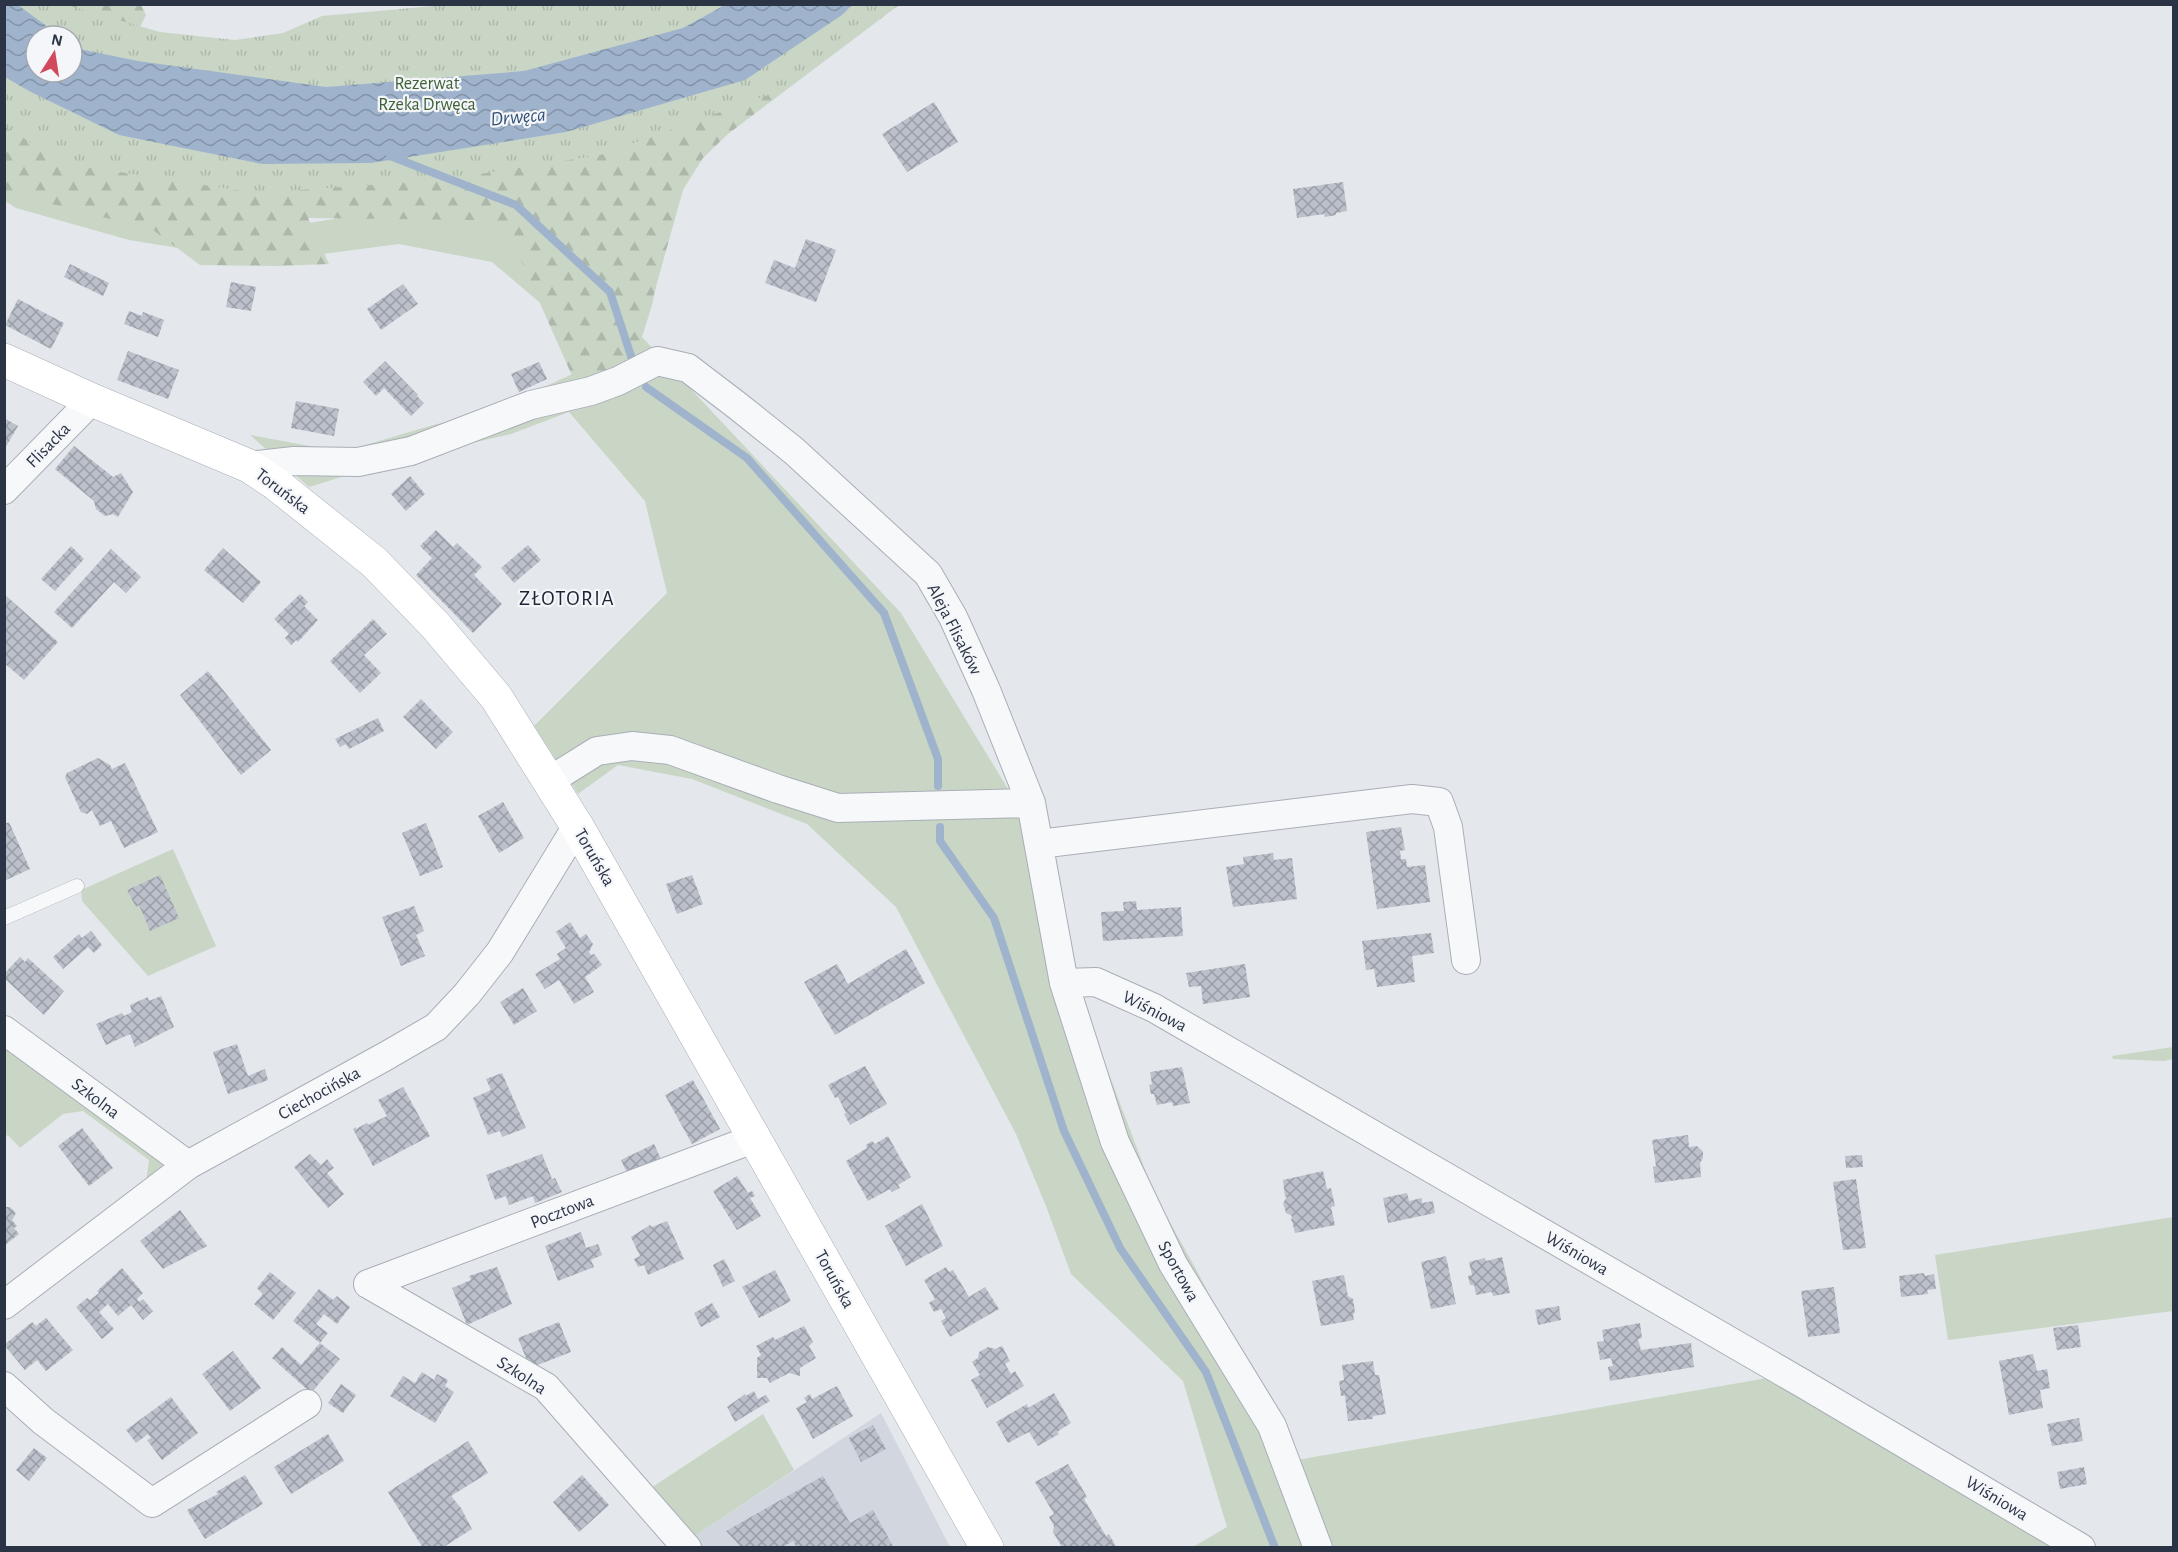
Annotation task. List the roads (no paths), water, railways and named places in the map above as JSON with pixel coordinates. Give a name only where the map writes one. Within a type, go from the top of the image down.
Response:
[{"type":"main road","name":"Toruńska","points":[[4,360],[249,466],[276,484],[374,562],[435,625],[496,697],[577,826],[987,1548]]},
{"type":"street","name":"Aleja Flisaków","points":[[249,466],[294,461],[358,462],[411,450],[531,405],[600,388],[657,361],[688,368],[794,452],[928,574],[953,617],[986,690],[1031,803],[1064,982]]},
{"type":"street","name":"Flisacka","points":[[4,490],[92,400]]},
{"type":"street","points":[[549,781],[597,752],[632,746],[670,750],[838,808],[1031,803]]},
{"type":"street","points":[[1039,844],[1412,799],[1439,802],[1448,827],[1466,960]]},
{"type":"street","name":"Ciechocińska","points":[[4,1305],[188,1166],[436,1027],[467,994],[500,952],[577,826]]},
{"type":"street","name":"Sportowa","points":[[1064,982],[1115,1142],[1173,1264],[1272,1426],[1318,1548]]},
{"type":"street","name":"Wiśniowa","points":[[1064,982],[1096,982],[1154,1008],[1792,1377],[2081,1548]]},
{"type":"street","name":"Szkolna","points":[[4,1030],[188,1166]]},
{"type":"street","name":"Pocztowa","points":[[368,1284],[756,1138]]},
{"type":"street","name":"Szkolna","points":[[368,1284],[546,1388],[679,1538]]},
{"type":"street","points":[[4,1386],[44,1421],[152,1503],[307,1404]]},
{"type":"lane","points":[[4,918],[77,886]]},
{"type":"water","name":"Drwęca","points":[[5,4],[18,5],[44,24],[24,24],[24,84],[84,84],[84,50],[138,61],[326,87],[524,71],[683,28],[725,5],[852,5],[842,15],[745,80],[566,132],[371,163],[262,164],[119,135],[5,77]]},
{"type":"waterway","points":[[390,156],[516,205],[610,292],[632,359]]},
{"type":"waterway","points":[[646,387],[747,458],[884,613],[938,759],[938,786]]},
{"type":"waterway","points":[[940,827],[940,841],[994,918],[1064,1131],[1120,1248],[1206,1372],[1275,1548]]},
{"type":"district","name":"ZŁOTORIA","points":[[567,598]]},
{"type":"park label","name":"Rezerwat Rzeka Drwęca","points":[[427,94]]}]
